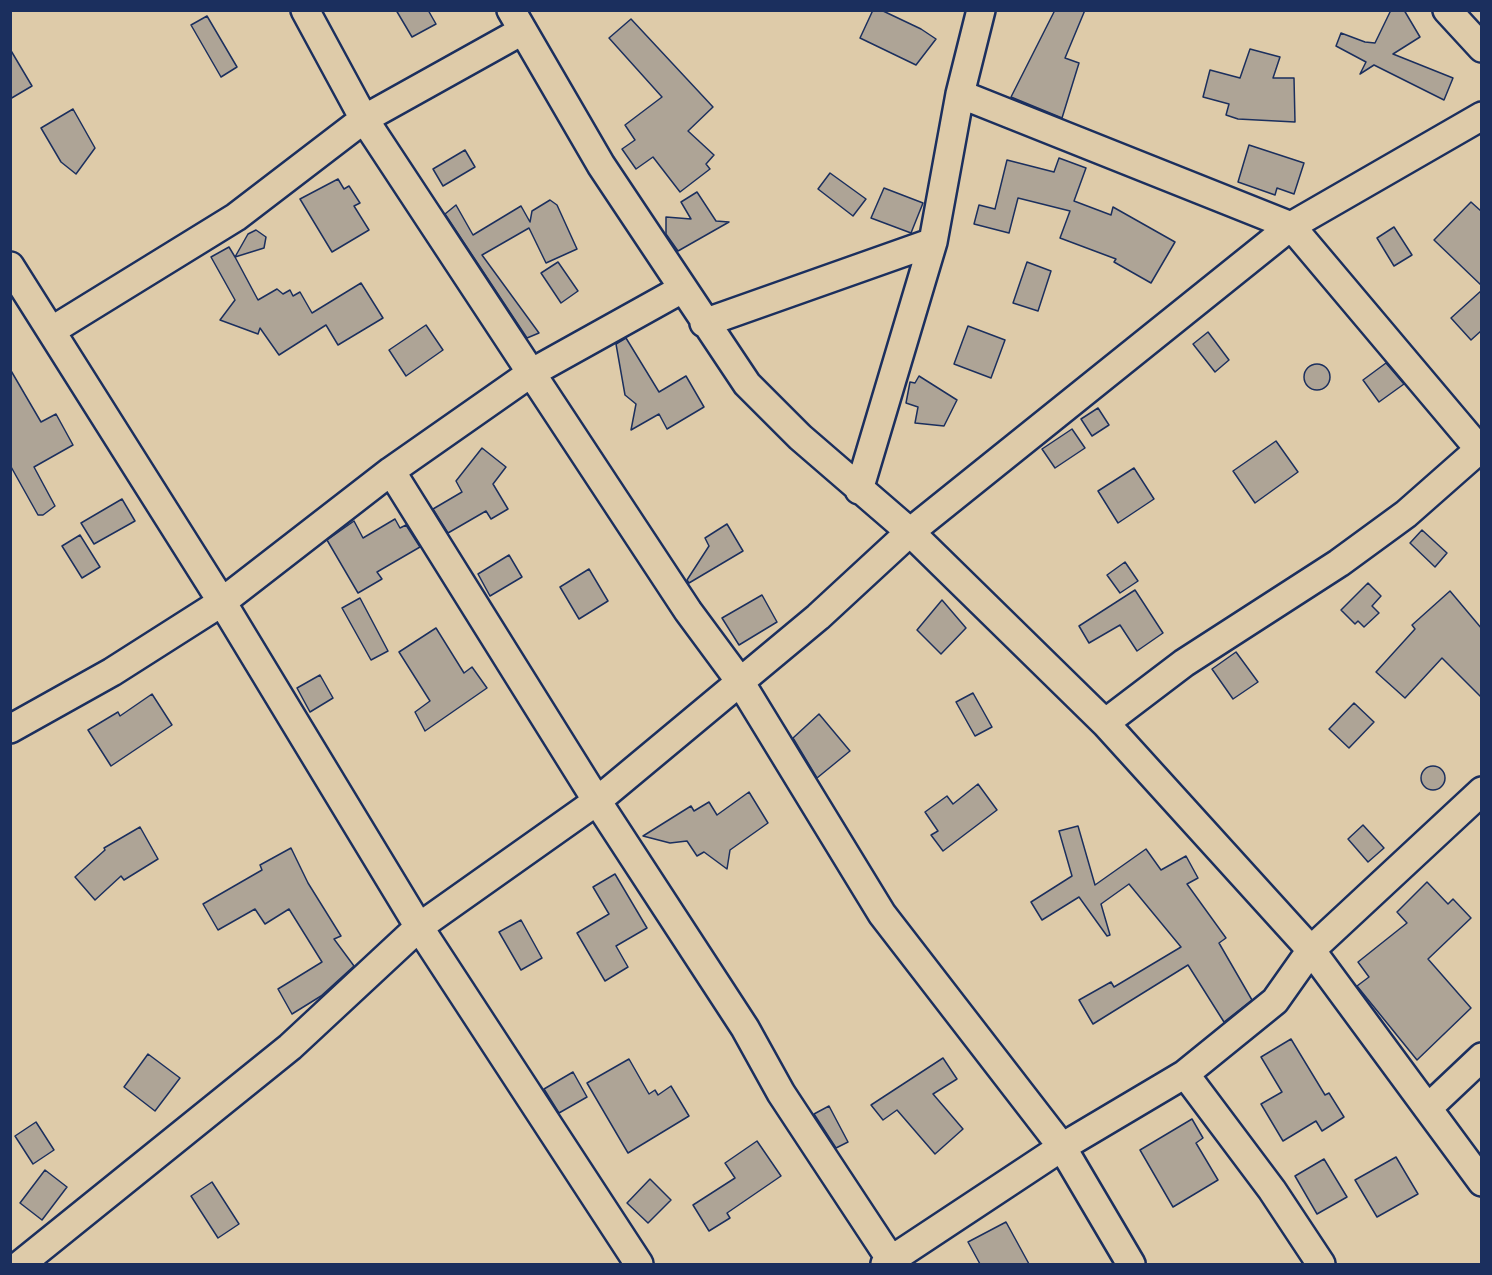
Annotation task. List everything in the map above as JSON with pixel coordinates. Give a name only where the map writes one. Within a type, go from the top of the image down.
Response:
[{"type":"street","points":[[305,10],[364,119],[688,611],[739,680],[882,914],[1062,1147],[1131,1264]]},
{"type":"street","points":[[859,490],[933,242],[960,94],[981,10]]},
{"type":"street","points":[[1447,10],[1482,48]]},
{"type":"street","points":[[51,331],[236,217],[364,119],[516,21],[600,165],[747,384],[800,438],[910,531],[1105,723],[1311,950],[1482,1182]]},
{"type":"street","points":[[960,94],[1291,226],[1480,448],[1406,514],[1340,563],[1184,663],[1105,723]]},
{"type":"street","points":[[21,1264],[290,1047],[419,927],[597,801],[739,680],[818,617],[910,531],[1291,226],[1482,116]]},
{"type":"street","points":[[704,323],[933,242]]},
{"type":"street","points":[[10,266],[222,602],[419,927],[639,1264]]},
{"type":"street","points":[[10,729],[112,672],[222,602],[391,471],[531,373],[682,289]]},
{"type":"street","points":[[391,471],[597,801],[745,1028],[781,1093],[888,1262],[1062,1147],[1185,1074],[1275,1001],[1311,950],[1482,791]]},
{"type":"street","points":[[1428,1108],[1482,1057]]},
{"type":"street","points":[[1185,1074],[1272,1190],[1321,1264]]},
{"type":"building","points":[[396,10],[428,10],[436,24],[412,37]]},
{"type":"building","points":[[873,10],[881,10],[921,29],[936,39],[916,65],[860,38]]},
{"type":"building","points":[[1055,10],[1085,10],[1065,58],[1079,63],[1062,118],[1011,97]]},
{"type":"building","points":[[1391,10],[1404,10],[1420,37],[1393,54],[1453,78],[1444,100],[1374,65],[1360,74],[1366,62],[1336,46],[1341,33],[1365,42],[1375,43]]},
{"type":"building","points":[[207,16],[237,67],[221,77],[191,25]]},
{"type":"building","points":[[631,19],[713,107],[688,131],[714,155],[706,164],[710,169],[680,192],[653,157],[636,169],[622,149],[635,140],[625,125],[662,97],[609,38]]},
{"type":"building","points":[[10,49],[32,86],[10,99]]},
{"type":"building","points":[[1250,49],[1280,57],[1273,78],[1294,78],[1295,122],[1238,119],[1226,115],[1229,104],[1203,97],[1210,70],[1240,78]]},
{"type":"building","points":[[73,109],[95,148],[76,174],[61,162],[41,128]]},
{"type":"building","points":[[1249,145],[1304,163],[1294,194],[1277,188],[1275,195],[1238,182]]},
{"type":"building","points":[[465,150],[475,167],[443,186],[433,169]]},
{"type":"building","points":[[1059,158],[1086,168],[1074,201],[1111,215],[1113,207],[1175,242],[1151,283],[1114,262],[1116,259],[1060,238],[1070,211],[1018,198],[1009,233],[974,224],[979,205],[995,209],[1007,160],[1054,172]]},
{"type":"building","points":[[830,173],[866,199],[853,216],[818,189]]},
{"type":"building","points":[[338,179],[344,189],[349,186],[360,203],[354,206],[369,230],[332,252],[300,199]]},
{"type":"building","points":[[884,188],[923,203],[911,233],[871,218]]},
{"type":"building","points":[[697,192],[716,221],[729,222],[678,251],[666,234],[666,217],[691,219],[681,202]]},
{"type":"building","points":[[550,200],[557,205],[577,249],[546,263],[529,228],[482,255],[539,333],[527,338],[445,214],[456,205],[473,235],[521,206],[530,222],[532,211]]},
{"type":"building","points":[[1471,202],[1482,212],[1482,286],[1434,240]]},
{"type":"building","points":[[1394,227],[1412,255],[1394,266],[1377,238]]},
{"type":"building","points":[[256,230],[266,237],[264,248],[235,257],[248,234]]},
{"type":"building","points":[[229,247],[258,300],[277,289],[283,294],[290,290],[293,296],[300,292],[312,313],[361,283],[383,318],[338,345],[326,325],[279,355],[260,328],[258,334],[220,320],[235,300],[211,257]]},
{"type":"building","points":[[558,262],[578,291],[561,303],[541,273]]},
{"type":"building","points":[[1027,262],[1051,271],[1038,311],[1013,303]]},
{"type":"building","points":[[1482,290],[1482,330],[1471,340],[1451,318]]},
{"type":"building","points":[[426,325],[443,350],[406,376],[389,350]]},
{"type":"building","points":[[968,326],[1005,340],[991,378],[954,364]]},
{"type":"building","points":[[1208,332],[1229,360],[1215,372],[1193,344]]},
{"type":"building","points":[[626,338],[659,392],[686,376],[704,407],[667,429],[659,414],[631,430],[636,404],[625,395],[616,344]]},
{"type":"building","points":[[1386,363],[1404,384],[1379,402],[1363,380]]},
{"type":"building","points":[[1317,364],[1326,368],[1330,377],[1326,386],[1317,390],[1308,386],[1304,377],[1308,368]]},
{"type":"building","points":[[10,369],[41,422],[56,414],[73,445],[34,467],[55,506],[43,515],[38,515],[10,465]]},
{"type":"building","points":[[919,376],[957,400],[944,426],[915,423],[918,407],[906,403],[910,382],[915,383]]},
{"type":"building","points":[[1098,408],[1109,425],[1092,436],[1081,419]]},
{"type":"building","points":[[1072,429],[1085,448],[1055,468],[1042,449]]},
{"type":"building","points":[[1276,441],[1298,472],[1255,503],[1233,471]]},
{"type":"building","points":[[482,448],[506,467],[493,484],[508,509],[491,519],[486,511],[448,533],[433,509],[462,492],[456,481]]},
{"type":"building","points":[[1134,468],[1154,499],[1118,523],[1098,491]]},
{"type":"building","points":[[122,499],[135,521],[94,544],[81,523]]},
{"type":"building","points":[[395,519],[400,528],[406,525],[420,547],[377,572],[382,579],[358,593],[327,540],[354,521],[363,538]]},
{"type":"building","points":[[727,524],[743,551],[689,583],[687,580],[709,546],[705,538]]},
{"type":"building","points":[[1422,530],[1447,553],[1435,567],[1410,543]]},
{"type":"building","points":[[80,535],[100,567],[82,578],[62,546]]},
{"type":"building","points":[[509,555],[522,577],[490,596],[478,574]]},
{"type":"building","points":[[1125,562],[1138,581],[1120,593],[1107,575]]},
{"type":"building","points":[[589,569],[608,601],[579,619],[560,587]]},
{"type":"building","points":[[1368,583],[1381,596],[1372,606],[1379,613],[1364,627],[1358,621],[1355,624],[1341,610]]},
{"type":"building","points":[[1135,590],[1163,633],[1137,651],[1120,625],[1089,643],[1079,626]]},
{"type":"building","points":[[1450,591],[1482,629],[1482,698],[1442,658],[1405,698],[1376,672],[1415,629],[1412,625]]},
{"type":"building","points":[[762,595],[777,622],[739,645],[722,618]]},
{"type":"building","points":[[360,598],[388,651],[371,660],[342,608]]},
{"type":"building","points":[[942,600],[966,628],[941,654],[917,630]]},
{"type":"building","points":[[436,628],[464,673],[472,667],[487,688],[425,731],[415,712],[430,701],[399,652]]},
{"type":"building","points":[[1236,652],[1258,682],[1233,699],[1212,669]]},
{"type":"building","points":[[320,675],[333,698],[310,712],[297,688]]},
{"type":"building","points":[[973,693],[992,727],[975,736],[956,702]]},
{"type":"building","points":[[152,694],[172,725],[111,766],[88,730],[118,712],[120,716]]},
{"type":"building","points":[[1354,703],[1374,722],[1349,748],[1329,729]]},
{"type":"building","points":[[819,714],[850,751],[817,778],[793,738]]},
{"type":"building","points":[[1433,766],[1441,770],[1445,778],[1441,786],[1433,790],[1425,786],[1421,778],[1425,770]]},
{"type":"building","points":[[978,784],[997,810],[943,851],[931,835],[938,831],[925,812],[947,796],[953,804]]},
{"type":"building","points":[[749,792],[768,823],[730,850],[727,869],[704,852],[697,856],[687,841],[670,843],[643,836],[691,806],[694,811],[709,802],[717,815]]},
{"type":"building","points":[[1363,825],[1384,848],[1368,862],[1348,839]]},
{"type":"building","points":[[1078,826],[1095,885],[1146,849],[1161,870],[1186,856],[1198,878],[1187,884],[1226,938],[1219,943],[1252,1000],[1224,1022],[1188,965],[1093,1024],[1079,1000],[1111,982],[1114,987],[1181,947],[1129,884],[1101,904],[1110,935],[1107,936],[1079,897],[1042,920],[1031,902],[1072,876],[1059,831]]},
{"type":"building","points":[[140,827],[158,859],[124,880],[121,876],[95,900],[75,877],[105,850],[104,848]]},
{"type":"building","points":[[291,848],[308,883],[341,936],[334,939],[354,966],[321,996],[292,1014],[278,989],[322,962],[289,909],[265,924],[255,909],[218,930],[203,904],[262,870],[260,865]]},
{"type":"building","points":[[615,874],[647,928],[616,946],[628,967],[605,981],[577,933],[609,914],[593,887]]},
{"type":"building","points":[[1427,882],[1448,904],[1453,899],[1471,918],[1428,959],[1471,1008],[1417,1060],[1357,986],[1369,977],[1358,962],[1407,923],[1397,912]]},
{"type":"building","points":[[521,920],[542,958],[521,970],[499,932]]},
{"type":"building","points":[[1291,1039],[1325,1095],[1329,1093],[1344,1117],[1322,1131],[1316,1121],[1283,1141],[1261,1104],[1282,1092],[1261,1057]]},
{"type":"building","points":[[148,1054],[180,1078],[155,1111],[124,1087]]},
{"type":"building","points":[[943,1058],[957,1079],[933,1094],[963,1129],[935,1154],[897,1110],[883,1120],[871,1105]]},
{"type":"building","points":[[629,1059],[649,1094],[655,1090],[658,1095],[671,1086],[689,1116],[628,1153],[587,1083]]},
{"type":"building","points":[[573,1072],[587,1097],[559,1113],[544,1089]]},
{"type":"building","points":[[829,1106],[848,1142],[836,1148],[814,1114]]},
{"type":"building","points":[[1192,1119],[1203,1138],[1196,1143],[1218,1180],[1173,1207],[1140,1150]]},
{"type":"building","points":[[36,1122],[54,1150],[33,1164],[15,1136]]},
{"type":"building","points":[[757,1141],[781,1176],[727,1213],[730,1218],[709,1231],[693,1205],[735,1178],[725,1163]]},
{"type":"building","points":[[1396,1157],[1418,1194],[1377,1217],[1355,1180]]},
{"type":"building","points":[[1324,1159],[1347,1197],[1317,1214],[1295,1176]]},
{"type":"building","points":[[45,1170],[67,1187],[42,1220],[20,1203]]},
{"type":"building","points":[[650,1179],[671,1200],[648,1223],[627,1203]]},
{"type":"building","points":[[212,1182],[239,1224],[218,1238],[191,1196]]},
{"type":"building","points":[[1006,1222],[1029,1264],[980,1264],[968,1242]]}]
